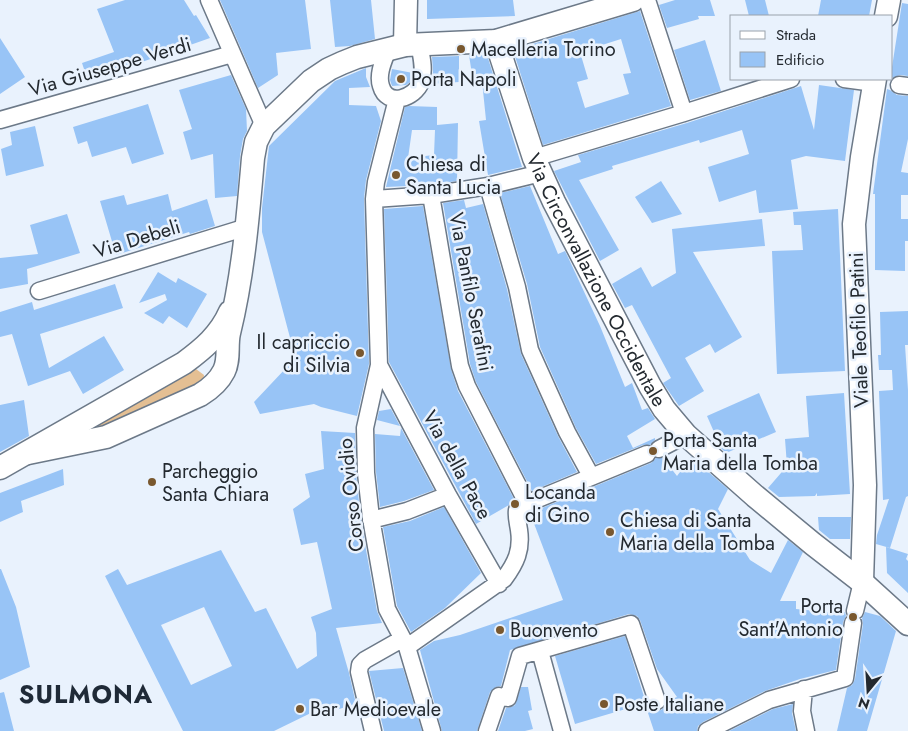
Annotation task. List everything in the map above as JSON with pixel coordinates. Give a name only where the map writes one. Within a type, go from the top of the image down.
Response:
[{"type":"main road","points":[[404,45],[406,0]]},
{"type":"main road","points":[[28,453],[80,443],[121,432],[210,388],[224,372],[228,362],[229,335],[237,298],[247,227],[256,142],[264,126],[295,95],[329,69],[357,57],[404,45],[496,41],[633,0]]},
{"type":"main road","points":[[886,15],[889,0]]},
{"type":"main road","name":"Via Circonvallazione Occidentale","points":[[496,41],[537,166],[650,386],[664,409],[686,435],[762,502],[862,582],[908,624]]},
{"type":"main road","name":"Viale Teofilo Patini","points":[[862,582],[865,485],[854,224],[874,81]]},
{"type":"main road","points":[[0,468],[86,420],[200,352],[225,324],[237,298]]},
{"type":"main road","points":[[184,363],[199,364],[209,370],[212,380],[210,388]]},
{"type":"main road","points":[[80,443],[80,427],[86,420]]},
{"type":"street","points":[[209,0],[264,126]]},
{"type":"street","points":[[647,0],[684,113]]},
{"type":"street","points":[[404,45],[423,66],[422,81],[417,90],[408,97],[397,99],[384,94],[380,78],[404,45]]},
{"type":"street","name":"Via Giuseppe Verdi","points":[[0,120],[232,54]]},
{"type":"street","points":[[374,199],[431,195],[488,186],[537,166],[684,113],[788,80]]},
{"type":"street","points":[[859,80],[874,81]]},
{"type":"street","name":"Corso Ovidio","points":[[397,99],[376,182],[374,199],[379,365],[365,428],[366,473],[371,520],[387,609],[404,643],[432,731]]},
{"type":"street","points":[[488,186],[517,287],[530,350],[567,432],[591,476]]},
{"type":"street","name":"Via Panfilo Serafini","points":[[431,195],[460,366],[467,386],[524,505]]},
{"type":"street","name":"Via Debeli","points":[[39,291],[247,227]]},
{"type":"street","name":"Via della Pace","points":[[379,365],[448,495],[499,584]]},
{"type":"street","points":[[373,731],[359,672],[360,665],[365,660],[404,643],[499,584],[514,566],[518,556],[519,530],[516,516],[517,510],[524,505],[653,451],[686,435]]},
{"type":"street","points":[[371,520],[407,511],[448,495]]},
{"type":"street","points":[[707,731],[769,700],[844,678],[862,582]]},
{"type":"street","points":[[487,731],[499,696],[508,698],[520,656],[631,624],[657,701]]},
{"type":"street","points":[[540,651],[562,731]]},
{"type":"street","points":[[804,689],[802,712],[806,731]]},
{"type":"shaded area","points":[[196,369],[204,375],[203,382],[92,435],[87,429],[192,370]]},
{"type":"building","points":[[125,0],[184,0],[210,38],[88,81],[82,63],[114,52],[97,9]]},
{"type":"building","points":[[220,0],[305,0],[311,49],[276,53],[278,75],[258,88]]},
{"type":"building","points":[[330,0],[371,0],[375,39],[350,46],[335,47]]},
{"type":"building","points":[[427,0],[513,0],[515,16],[427,19]]},
{"type":"building","points":[[675,0],[710,0],[715,16],[698,16],[699,19],[667,28],[659,5]]},
{"type":"building","points":[[745,0],[765,0],[769,15],[749,15]]},
{"type":"building","points":[[821,0],[872,0],[869,15],[818,15]]},
{"type":"building","points":[[902,3],[908,4],[908,76],[900,75],[893,78],[893,61]]},
{"type":"building","points":[[640,11],[671,106],[543,145],[513,50]],"holes":[[[621,39],[631,73],[623,74],[629,94],[585,108],[577,82],[588,79],[580,52]]]},
{"type":"building","points":[[0,38],[25,77],[0,94]]},
{"type":"building","points":[[705,40],[721,91],[690,100],[674,50]]},
{"type":"building","points":[[469,55],[487,55],[522,167],[488,175],[479,121],[486,120],[482,81],[473,81]]},
{"type":"building","points":[[459,56],[459,82],[431,84],[433,72],[432,57]]},
{"type":"building","points":[[366,68],[366,77],[370,87],[349,88],[349,105],[376,106],[381,121],[366,180],[364,198],[369,364],[357,416],[314,404],[260,414],[254,402],[286,368],[285,363],[297,364],[262,232],[262,208],[269,146],[335,81]]},
{"type":"building","name":"Porta Napoli","points":[[392,69],[413,73],[410,82],[406,85],[392,86],[390,80]]},
{"type":"building","points":[[231,75],[246,109],[247,131],[243,139],[240,156],[237,196],[215,198],[213,154],[191,160],[183,132],[192,129],[179,90]]},
{"type":"building","points":[[819,85],[854,90],[845,161],[806,156],[791,160],[798,209],[759,213],[756,190],[719,202],[708,167],[749,154],[742,130],[700,143],[699,140],[612,166],[613,169],[579,180],[619,250],[600,261],[554,171],[581,162],[578,155],[687,123],[801,86],[814,130]]},
{"type":"building","points":[[887,89],[897,95],[908,96],[908,139],[901,172],[908,173],[908,195],[901,195],[901,219],[908,219],[908,241],[905,241],[905,271],[875,270],[875,194],[873,194]]},
{"type":"building","points":[[148,104],[164,154],[132,164],[126,147],[92,157],[87,141],[78,144],[73,127]]},
{"type":"building","points":[[405,107],[437,107],[437,125],[458,123],[457,181],[430,185],[386,187]],"holes":[[[412,130],[435,130],[434,155],[408,158]]]},
{"type":"building","points":[[35,126],[44,166],[6,176],[1,149],[12,145],[10,132]]},
{"type":"building","points":[[661,181],[682,214],[652,223],[635,197]]},
{"type":"building","points":[[530,186],[558,254],[565,251],[567,255],[600,326],[625,387],[632,383],[642,410],[648,408],[655,419],[627,436],[633,448],[655,438],[650,445],[643,445],[596,464],[576,428],[540,347],[527,284],[500,193]]},
{"type":"building","points":[[168,194],[172,211],[207,199],[215,226],[190,234],[189,232],[116,255],[100,201],[124,195],[127,205]]},
{"type":"building","points":[[464,200],[466,208],[483,204],[507,289],[521,354],[558,436],[577,472],[532,491],[476,382],[470,364],[443,203]]},
{"type":"building","points":[[423,206],[451,369],[458,391],[514,499],[509,505],[476,524],[389,362],[384,209]]},
{"type":"building","points":[[838,209],[845,371],[777,374],[772,251],[803,250],[801,225],[794,225],[793,212]]},
{"type":"building","points":[[67,214],[80,253],[27,269],[28,284],[0,289],[0,258],[38,254],[30,225]]},
{"type":"building","points":[[762,219],[765,246],[693,252],[742,337],[715,353],[710,344],[685,358],[704,391],[679,406],[663,383],[671,378],[632,305],[625,308],[612,284],[641,267],[652,287],[676,273],[672,229]]},
{"type":"building","points":[[158,272],[176,283],[178,278],[207,294],[187,328],[169,316],[163,324],[144,313],[167,300],[165,294],[139,303]]},
{"type":"building","points":[[115,284],[123,308],[40,334],[49,368],[104,336],[124,370],[83,394],[70,371],[28,386],[12,334],[0,337],[0,312],[32,302],[34,310]]},
{"type":"building","points":[[908,311],[908,345],[905,345],[908,390],[908,496],[906,497],[890,548],[876,544],[877,535],[889,499],[883,500],[879,391],[893,390],[892,370],[879,370],[878,355],[881,355],[880,312]]},
{"type":"building","points":[[759,393],[776,432],[726,453],[721,448],[707,416]]},
{"type":"building","points":[[844,393],[850,494],[817,496],[817,493],[815,496],[779,497],[768,488],[787,466],[785,439],[809,437],[806,396]]},
{"type":"building","points":[[24,400],[29,436],[0,452],[0,405]]},
{"type":"building","points":[[391,409],[400,426],[377,420],[379,411]]},
{"type":"building","points":[[401,428],[434,490],[380,507],[376,472],[375,434],[400,436]]},
{"type":"building","points":[[321,431],[355,433],[356,473],[361,522],[377,611],[382,623],[336,628],[356,704],[319,715],[317,710],[274,731],[183,731],[105,576],[118,569],[127,585],[221,550],[255,612],[266,608],[297,669],[317,656],[316,633],[311,617],[332,609],[317,542],[301,545],[293,509],[310,497],[305,474],[324,469]],"holes":[[[204,607],[232,666],[191,685],[161,625]]]},
{"type":"building","points":[[691,457],[728,489],[718,509],[750,560],[771,573],[788,540],[803,552],[780,601],[796,601],[796,609],[845,612],[846,616],[843,622],[836,670],[800,679],[765,691],[703,722],[698,726],[697,731],[654,731],[647,710],[661,710],[665,707],[667,701],[677,697],[657,669],[640,620],[637,616],[629,614],[510,650],[501,686],[496,687],[490,692],[477,731],[442,731],[420,650],[434,641],[460,635],[563,600],[530,513],[651,463],[656,458],[663,458],[677,476]]},
{"type":"building","points":[[63,469],[64,485],[21,501],[23,512],[0,522],[0,493]]},
{"type":"building","points":[[444,507],[481,573],[445,608],[411,632],[397,606],[383,527],[410,521]]},
{"type":"building","points":[[818,517],[851,517],[850,539],[830,539],[819,530]]},
{"type":"building","points":[[886,547],[908,554],[906,559],[908,561],[908,593],[887,573]]},
{"type":"building","points":[[0,569],[16,607],[30,667],[0,680]]},
{"type":"building","points":[[865,612],[880,616],[896,631],[867,731],[837,731],[847,688],[852,685],[855,679],[863,624],[862,618]]},
{"type":"building","points":[[625,636],[646,703],[575,724],[555,656]]},
{"type":"building","points":[[403,668],[422,731],[384,731],[369,671]]},
{"type":"building","points":[[521,687],[528,687],[532,710],[528,711],[533,729],[525,731],[498,731],[506,708],[515,705]]},
{"type":"building","points":[[4,692],[14,731],[0,731],[0,693]]},
{"type":"building","points":[[793,704],[792,713],[796,731],[729,731],[773,709]]},
{"type":"place","name":"Macelleria Torino","points":[[461,49]]},
{"type":"place","name":"Porta Napoli","points":[[401,79]]},
{"type":"place","name":"Chiesa di Santa Lucia","points":[[396,175]]},
{"type":"place","name":"Il capriccio di Silvia","points":[[360,353]]},
{"type":"place","name":"Porta Santa Maria della Tomba","points":[[653,451]]},
{"type":"place","name":"Parcheggio Santa Chiara","points":[[152,482]]},
{"type":"place","name":"Locanda di Gino","points":[[515,504]]},
{"type":"place","name":"Chiesa di Santa Maria della Tomba","points":[[610,532]]},
{"type":"place","name":"Porta Sant'Antonio","points":[[853,617]]},
{"type":"place","name":"Buonvento","points":[[500,630]]},
{"type":"place","name":"Poste Italiane","points":[[604,704]]},
{"type":"place","name":"Bar Medioevale","points":[[300,709]]},
{"type":"district","name":"SULMONA","points":[[86,694]]}]
